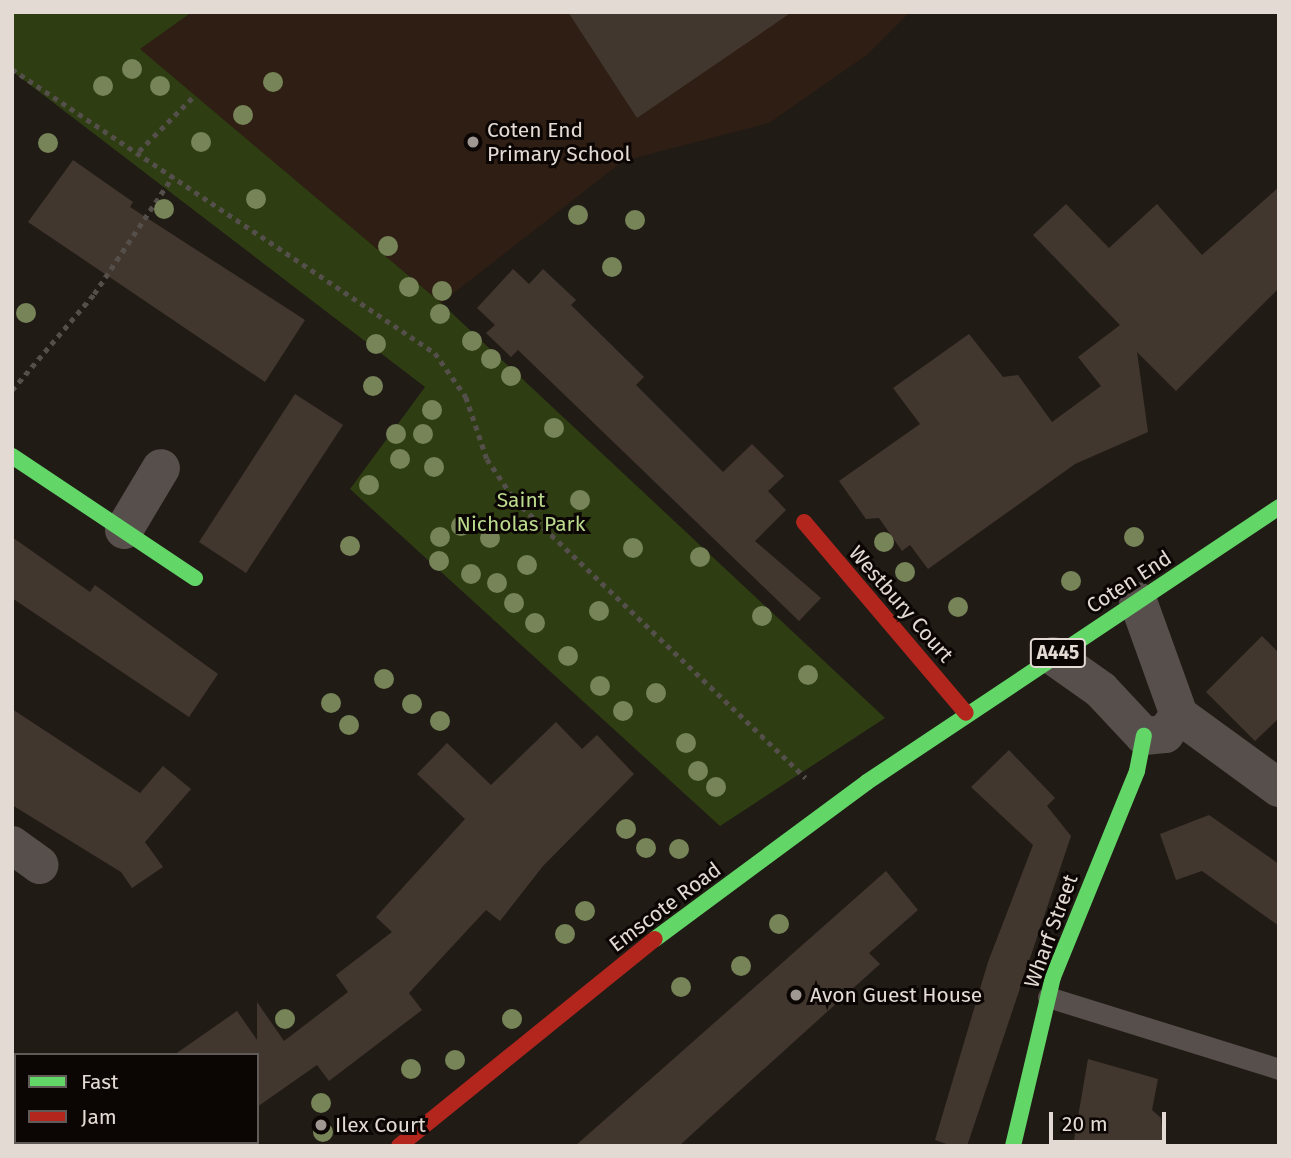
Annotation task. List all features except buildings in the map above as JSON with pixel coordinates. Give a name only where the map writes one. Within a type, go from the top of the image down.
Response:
[{"type":"main road","points":[[12,456],[195,578]]},
{"type":"main road","name":"Coten End","points":[[966,713],[1279,507]]},
{"type":"main road","name":"Westbury Court","points":[[804,522],[966,713]]},
{"type":"main road","name":"Emscote Road","points":[[399,1146],[674,924],[966,713]]},
{"type":"main road","name":"Wharf Street","points":[[1013,1146],[1048,997],[1144,736]]},
{"type":"street","points":[[124,530],[161,468]]},
{"type":"street","points":[[1138,601],[1179,715],[1279,789]]},
{"type":"street","points":[[1053,656],[1101,690],[1144,736],[1166,734],[1179,715]]},
{"type":"lane","points":[[1048,997],[1279,1069]]},
{"type":"path","points":[[12,69],[139,151],[435,353],[466,397],[487,459],[515,500],[809,781],[818,775]]},
{"type":"path","points":[[139,151],[195,95]]},
{"type":"path","points":[[12,390],[94,294],[173,176]]},
{"type":"shaded area","name":"Coten End Primary School","points":[[192,12],[910,12],[868,54],[769,123],[623,161],[441,303],[139,49]]},
{"type":"green space","name":"Saint Nicholas Park","points":[[12,12],[192,12],[140,49],[441,303],[885,718],[720,826],[350,489],[425,387],[12,71]]},
{"type":"traffic: fast","points":[[12,456],[195,578]]},
{"type":"traffic: fast","points":[[655,939],[867,782],[1279,507]]},
{"type":"traffic: fast","points":[[1013,1146],[1053,977],[1137,771],[1144,736]]},
{"type":"traffic: jam","points":[[804,522],[966,713]]},
{"type":"traffic: jam","points":[[399,1146],[655,939]]},
{"type":"place","name":"Coten End Primary School","points":[[473,142]]},
{"type":"place","name":"Avon Guest House","points":[[796,995]]},
{"type":"place","name":"Ilex Court","points":[[321,1125]]}]
